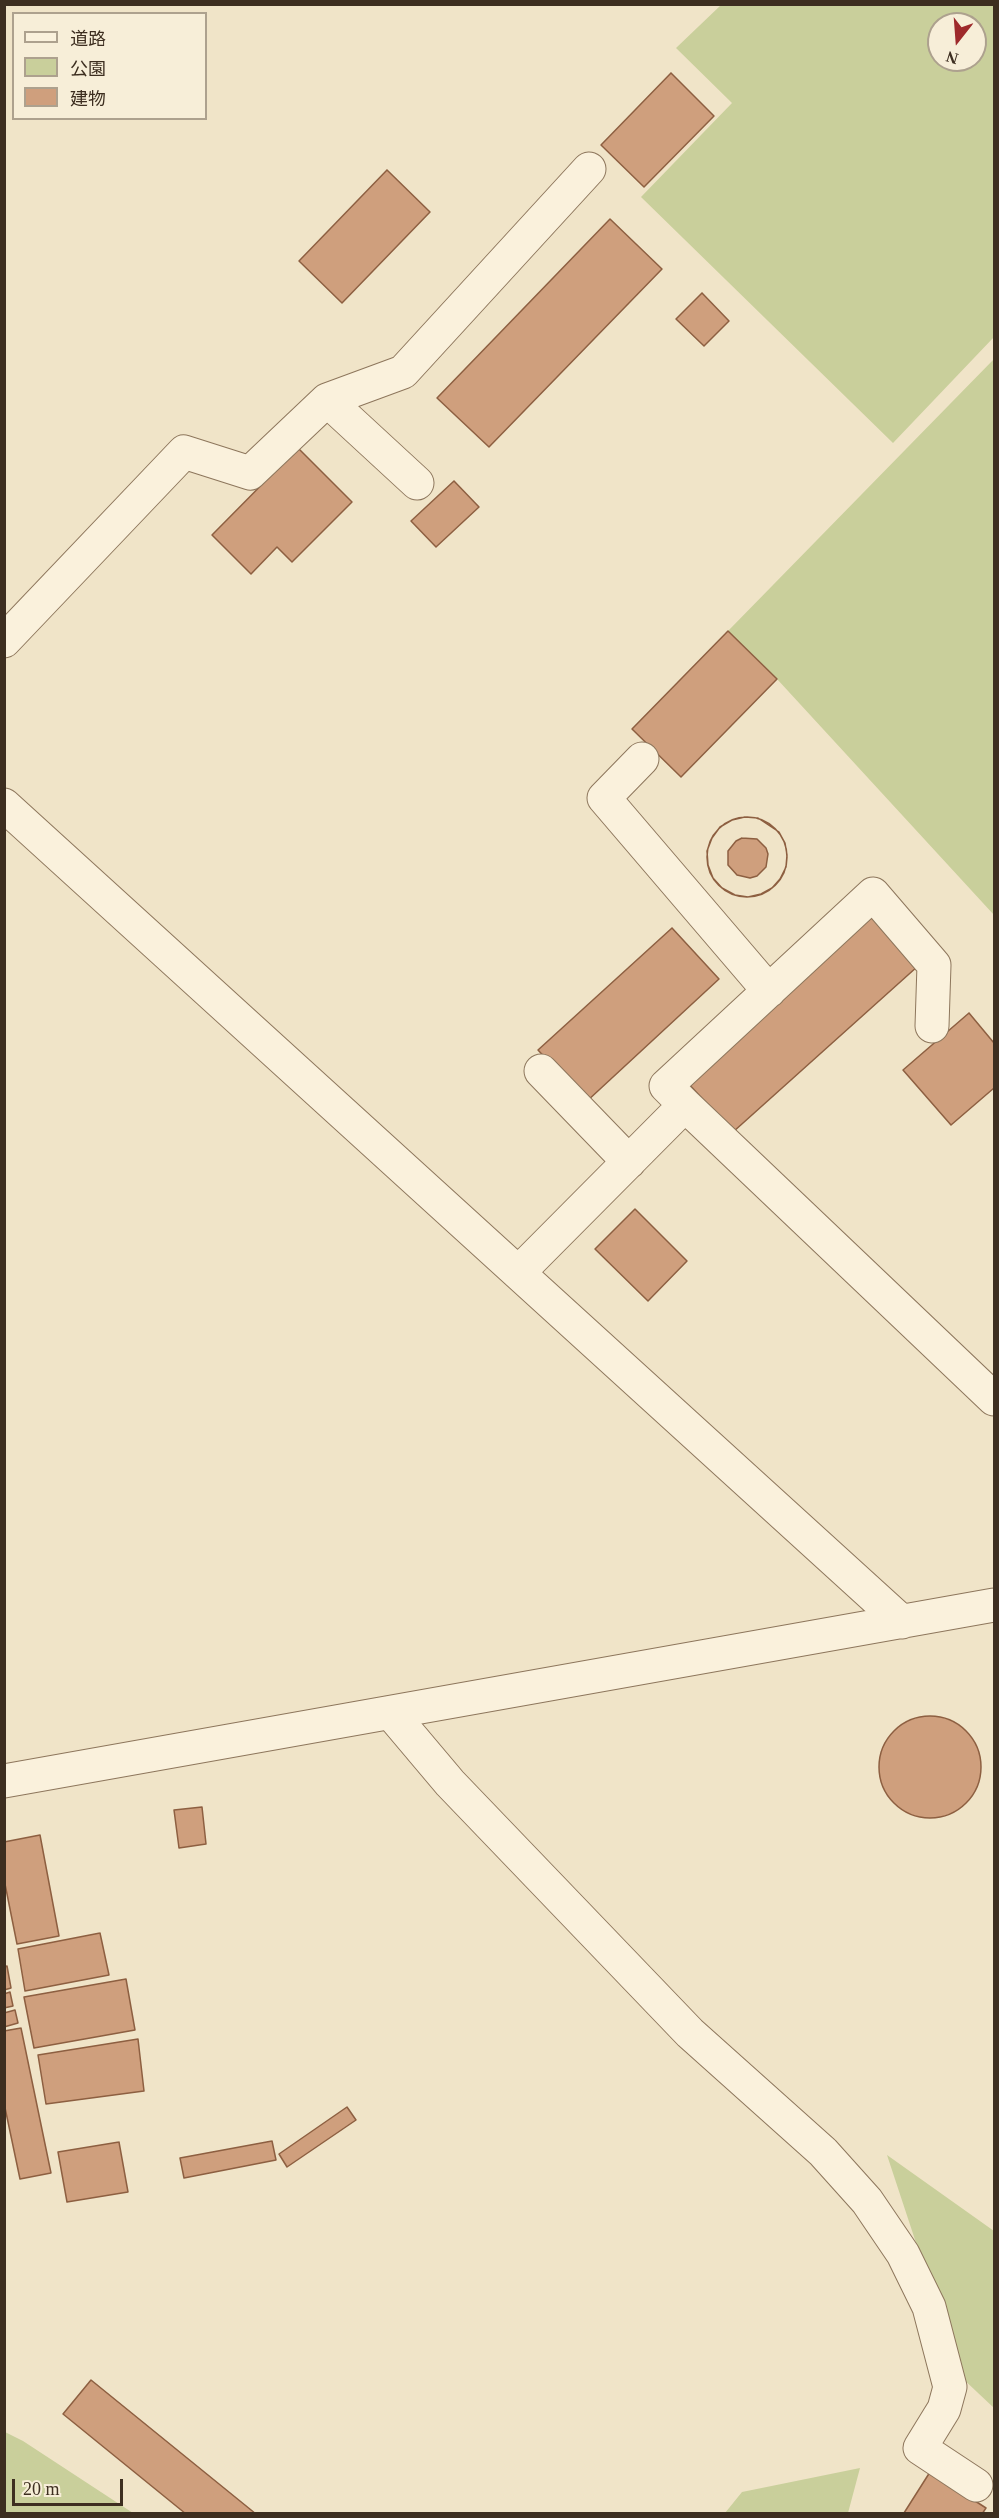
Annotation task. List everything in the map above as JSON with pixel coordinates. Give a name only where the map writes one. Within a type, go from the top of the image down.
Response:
[{"type":"street","points":[[4,641],[184,452],[250,473],[327,400],[403,372],[589,169]]},
{"type":"street","points":[[327,400],[417,483]]},
{"type":"street","points":[[642,759],[604,798],[769,990]]},
{"type":"street","points":[[4,805],[902,1623]]},
{"type":"street","points":[[932,1026],[934,965],[873,894],[666,1086],[994,1399]]},
{"type":"street","points":[[541,1071],[629,1162]]},
{"type":"street","points":[[519,1272],[685,1105]]},
{"type":"street","points":[[4,1781],[994,1605]]},
{"type":"street","points":[[392,1713],[450,1783],[690,2033],[823,2152],[867,2201],[903,2254],[929,2307],[950,2387],[944,2409],[920,2448],[976,2484]]},
{"type":"green space","points":[[721,5],[994,5],[994,337],[893,443],[641,197],[732,103],[676,48]]},
{"type":"green space","points":[[994,359],[994,915],[777,679],[728,631]]},
{"type":"green space","points":[[887,2155],[994,2231],[994,2408],[960,2376]]},
{"type":"green space","points":[[5,2432],[23,2441],[133,2513],[5,2513]]},
{"type":"green space","points":[[860,2468],[848,2513],[725,2513],[742,2492]]},
{"type":"building","points":[[671,73],[714,116],[644,187],[601,145]]},
{"type":"building","points":[[387,170],[430,212],[342,303],[299,261]]},
{"type":"building","points":[[610,219],[662,269],[489,447],[437,398]]},
{"type":"building","points":[[702,293],[729,321],[704,346],[676,319]]},
{"type":"building","points":[[298,448],[352,502],[292,562],[277,547],[251,574],[212,535]]},
{"type":"building","points":[[454,481],[479,507],[436,547],[411,521]]},
{"type":"building","points":[[728,631],[777,679],[681,777],[632,729]]},
{"type":"building","points":[[745,817],[758,818],[779,832],[785,843],[786,867],[772,888],[761,894],[748,897],[735,895],[722,888],[713,878],[708,865],[707,851],[720,827],[732,820]],"holes":[[[742,838],[757,839],[766,848],[768,854],[766,867],[757,876],[750,878],[737,875],[728,865],[728,851],[736,841]]]},
{"type":"building","points":[[747,817],[762,820],[775,829],[784,842],[787,857],[784,872],[775,885],[762,894],[747,897],[732,894],[719,885],[710,872],[707,857],[710,842],[719,829],[732,820]]},
{"type":"building","points":[[871,914],[918,966],[733,1132],[686,1081]]},
{"type":"building","points":[[672,928],[719,979],[586,1102],[538,1050]]},
{"type":"building","points":[[969,1013],[994,1043],[994,1088],[951,1125],[903,1070]]},
{"type":"building","points":[[635,1209],[687,1261],[648,1301],[595,1249]]},
{"type":"building","points":[[930,1716],[949,1720],[966,1731],[977,1748],[981,1767],[977,1786],[966,1803],[949,1814],[930,1818],[911,1814],[894,1803],[883,1786],[879,1767],[883,1748],[894,1731],[911,1720]]},
{"type":"building","points":[[202,1807],[206,1844],[179,1848],[174,1810]]},
{"type":"building","points":[[40,1835],[59,1936],[17,1944],[4,1879],[4,1842]]},
{"type":"building","points":[[100,1933],[109,1975],[25,1991],[18,1949]]},
{"type":"building","points":[[7,1966],[11,1988],[4,1990],[4,1967]]},
{"type":"building","points":[[126,1979],[135,2030],[34,2048],[24,1997]]},
{"type":"building","points":[[10,1992],[13,2006],[4,2008],[4,1994]]},
{"type":"building","points":[[15,2010],[18,2023],[4,2027],[4,2013]]},
{"type":"building","points":[[21,2028],[51,2173],[20,2179],[4,2103],[4,2031]]},
{"type":"building","points":[[138,2039],[144,2091],[46,2104],[38,2055]]},
{"type":"building","points":[[347,2107],[356,2120],[287,2167],[279,2154]]},
{"type":"building","points":[[272,2141],[276,2160],[184,2178],[180,2158]]},
{"type":"building","points":[[119,2142],[128,2192],[67,2202],[58,2152]]},
{"type":"building","points":[[91,2380],[256,2514],[186,2514],[63,2414]]},
{"type":"building","points":[[930,2472],[986,2508],[982,2514],[904,2513]]}]
